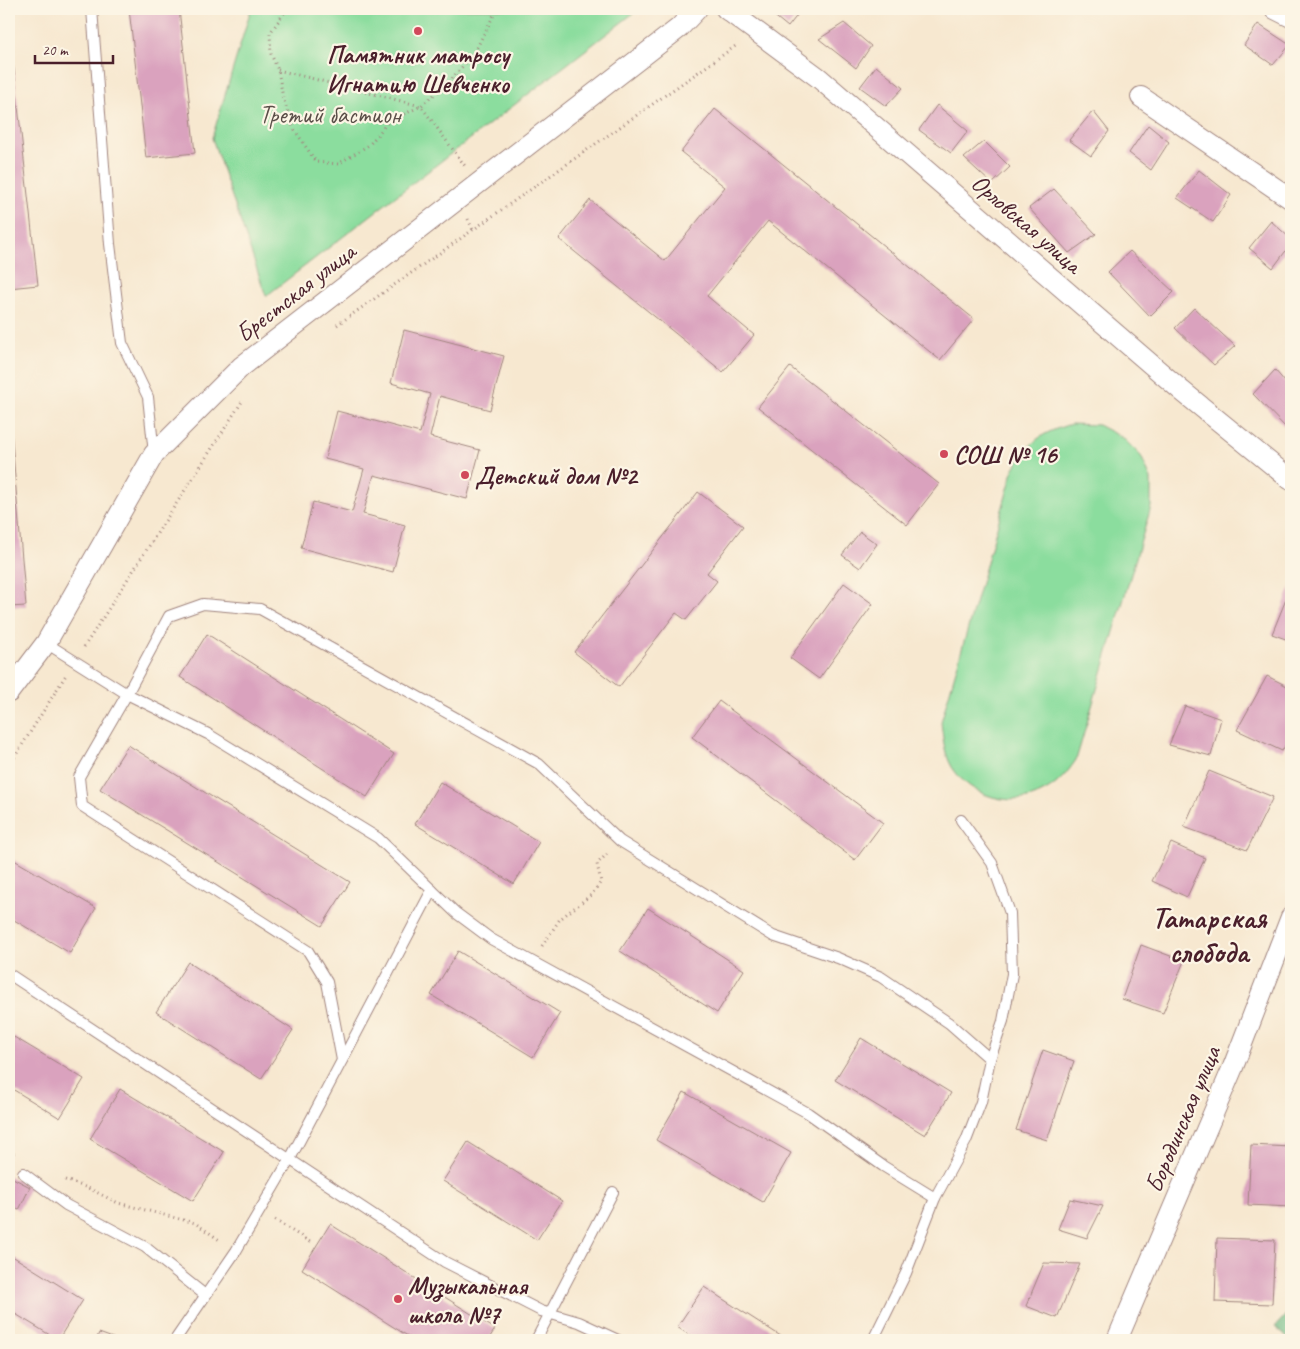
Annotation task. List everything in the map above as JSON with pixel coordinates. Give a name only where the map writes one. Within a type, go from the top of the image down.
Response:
[{"type":"street","name":"Брестская улица","points":[[11,686],[46,643],[154,454],[241,366],[679,28],[697,9]]},
{"type":"street","name":"Орловская улица","points":[[726,9],[819,78],[1182,391],[1291,480]]},
{"type":"street","points":[[1275,9],[1291,18]]},
{"type":"street","points":[[1141,97],[1291,199]]},
{"type":"street","name":"Бородинская улица","points":[[1117,1340],[1233,1067],[1291,918]]},
{"type":"lane","points":[[92,9],[110,244],[122,343],[148,397],[154,454]]},
{"type":"lane","points":[[342,1060],[326,982],[308,951],[82,806],[79,776],[170,616],[203,604],[260,609],[540,764],[620,841],[774,936],[838,958],[881,977],[949,1022],[990,1059]]},
{"type":"lane","points":[[46,643],[127,694],[208,734],[378,838],[456,913],[491,939],[808,1113],[884,1166],[936,1198]]},
{"type":"lane","points":[[873,1340],[906,1273],[936,1198],[966,1142],[980,1102],[990,1059],[1003,1021],[1012,974],[1010,913],[992,863],[961,820]]},
{"type":"lane","points":[[175,1340],[236,1251],[290,1159],[432,890]]},
{"type":"lane","points":[[9,974],[290,1159],[324,1184],[445,1262],[551,1314],[580,1322],[618,1340]]},
{"type":"lane","points":[[23,1173],[66,1205],[145,1246],[205,1295]]},
{"type":"lane","points":[[536,1340],[613,1192]]},
{"type":"path","points":[[287,9],[270,33],[271,54],[278,70],[283,98],[294,129],[316,162],[338,164],[368,145],[388,122],[421,106],[450,81],[474,53],[497,9]]},
{"type":"path","points":[[335,326],[755,30]]},
{"type":"path","points":[[278,70],[421,106],[465,166],[458,199],[473,230]]},
{"type":"path","points":[[9,766],[244,399]]},
{"type":"path","points":[[539,948],[545,943],[560,919],[596,889],[601,882],[597,864],[620,841]]},
{"type":"path","points":[[9,1151],[19,1157]]},
{"type":"path","points":[[57,1177],[88,1188],[118,1203],[195,1223],[236,1251]]},
{"type":"path","points":[[260,1211],[313,1244]]},
{"type":"green space","name":"Третий бастион","points":[[251,9],[630,9],[635,12],[266,296],[212,138]]},
{"type":"green space","points":[[1071,424],[1098,425],[1123,438],[1141,456],[1151,479],[1151,507],[1076,760],[1058,782],[1043,792],[1019,799],[993,797],[981,793],[970,786],[952,767],[943,740],[941,722],[1014,468],[1037,439],[1051,431]]},
{"type":"green space","points":[[1291,1309],[1291,1340],[1290,1340],[1275,1327]]},
{"type":"building","points":[[129,9],[179,9],[195,153],[146,158]]},
{"type":"building","points":[[766,9],[802,9],[788,27]]},
{"type":"building","points":[[844,23],[871,46],[856,68],[819,39]]},
{"type":"building","points":[[1258,24],[1290,45],[1273,65],[1244,45]]},
{"type":"building","points":[[9,26],[38,285],[9,288]]},
{"type":"building","points":[[876,66],[903,88],[886,106],[860,87]]},
{"type":"building","points":[[937,105],[968,131],[951,153],[919,130]]},
{"type":"building","points":[[715,109],[974,319],[940,360],[768,221],[707,296],[754,335],[723,372],[559,239],[590,200],[665,261],[725,187],[681,152]]},
{"type":"building","points":[[1093,111],[1109,131],[1091,156],[1069,140]]},
{"type":"building","points":[[1148,125],[1169,142],[1151,170],[1129,153]]},
{"type":"building","points":[[984,141],[1010,167],[992,184],[964,158]]},
{"type":"building","points":[[1199,170],[1231,195],[1213,222],[1177,198]]},
{"type":"building","points":[[1054,189],[1096,234],[1069,253],[1029,208]]},
{"type":"building","points":[[1271,221],[1291,239],[1291,244],[1273,268],[1249,248]]},
{"type":"building","points":[[1130,251],[1174,292],[1150,316],[1108,272]]},
{"type":"building","points":[[1194,308],[1235,346],[1214,365],[1175,328]]},
{"type":"building","points":[[404,330],[504,356],[490,410],[440,396],[430,437],[480,450],[467,499],[374,475],[363,514],[405,525],[393,572],[301,548],[313,502],[352,512],[364,469],[325,459],[337,411],[420,433],[430,394],[391,383]]},
{"type":"building","points":[[790,367],[939,484],[907,525],[758,407]]},
{"type":"building","points":[[1275,370],[1291,389],[1291,433],[1253,394]]},
{"type":"building","points":[[9,406],[26,606],[9,607]]},
{"type":"building","points":[[698,492],[743,526],[707,573],[717,581],[686,620],[676,613],[619,687],[574,652]]},
{"type":"building","points":[[860,532],[877,544],[860,568],[842,555]]},
{"type":"building","points":[[844,583],[873,604],[819,679],[790,658]]},
{"type":"building","points":[[1291,587],[1291,641],[1272,634]]},
{"type":"building","points":[[207,634],[394,754],[367,797],[180,677]]},
{"type":"building","points":[[1267,676],[1291,688],[1291,735],[1282,751],[1237,730]]},
{"type":"building","points":[[719,701],[883,823],[855,860],[692,737]]},
{"type":"building","points":[[1185,706],[1221,719],[1211,756],[1169,745]]},
{"type":"building","points":[[128,745],[350,882],[322,926],[100,789]]},
{"type":"building","points":[[1209,771],[1273,797],[1247,850],[1184,827]]},
{"type":"building","points":[[440,782],[539,842],[514,884],[415,824]]},
{"type":"building","points":[[1171,843],[1205,858],[1187,897],[1152,881]]},
{"type":"building","points":[[9,857],[96,908],[70,953],[9,917]]},
{"type":"building","points":[[648,908],[744,970],[717,1013],[620,951]]},
{"type":"building","points":[[1141,945],[1184,961],[1163,1013],[1122,999]]},
{"type":"building","points":[[458,951],[560,1013],[533,1057],[431,995]]},
{"type":"building","points":[[188,962],[293,1030],[261,1079],[156,1012]]},
{"type":"building","points":[[14,1037],[84,1079],[60,1118],[9,1087],[9,1045]]},
{"type":"building","points":[[861,1038],[951,1093],[925,1135],[835,1080]]},
{"type":"building","points":[[1043,1050],[1074,1061],[1047,1140],[1016,1130]]},
{"type":"building","points":[[120,1089],[224,1152],[193,1201],[90,1139]]},
{"type":"building","points":[[684,1092],[791,1153],[763,1202],[656,1140]]},
{"type":"building","points":[[468,1142],[562,1201],[537,1240],[443,1181]]},
{"type":"building","points":[[1251,1145],[1291,1147],[1291,1207],[1248,1205]]},
{"type":"building","points":[[9,1176],[30,1187],[19,1210],[9,1205]]},
{"type":"building","points":[[1070,1199],[1103,1206],[1087,1238],[1058,1229]]},
{"type":"building","name":"Музыкальная школа №7","points":[[330,1224],[495,1329],[488,1340],[414,1340],[302,1269]]},
{"type":"building","points":[[1217,1238],[1275,1240],[1272,1304],[1215,1302]]},
{"type":"building","points":[[9,1254],[83,1300],[58,1340],[9,1310]]},
{"type":"building","points":[[1044,1263],[1080,1264],[1057,1318],[1026,1306]]},
{"type":"building","points":[[704,1287],[787,1340],[697,1340],[677,1327]]},
{"type":"building","points":[[99,1333],[118,1340],[96,1340]]},
{"type":"place","name":"Памятник матросу Игнатию Шевченко","points":[[418,31]]},
{"type":"place","name":"СОШ № 16","points":[[944,454]]},
{"type":"place","name":"Детский дом №2","points":[[465,475]]},
{"type":"place","name":"Музыкальная школа №7","points":[[398,1299]]},
{"type":"district","name":"Татарская слобода","points":[[1209,935]]}]
